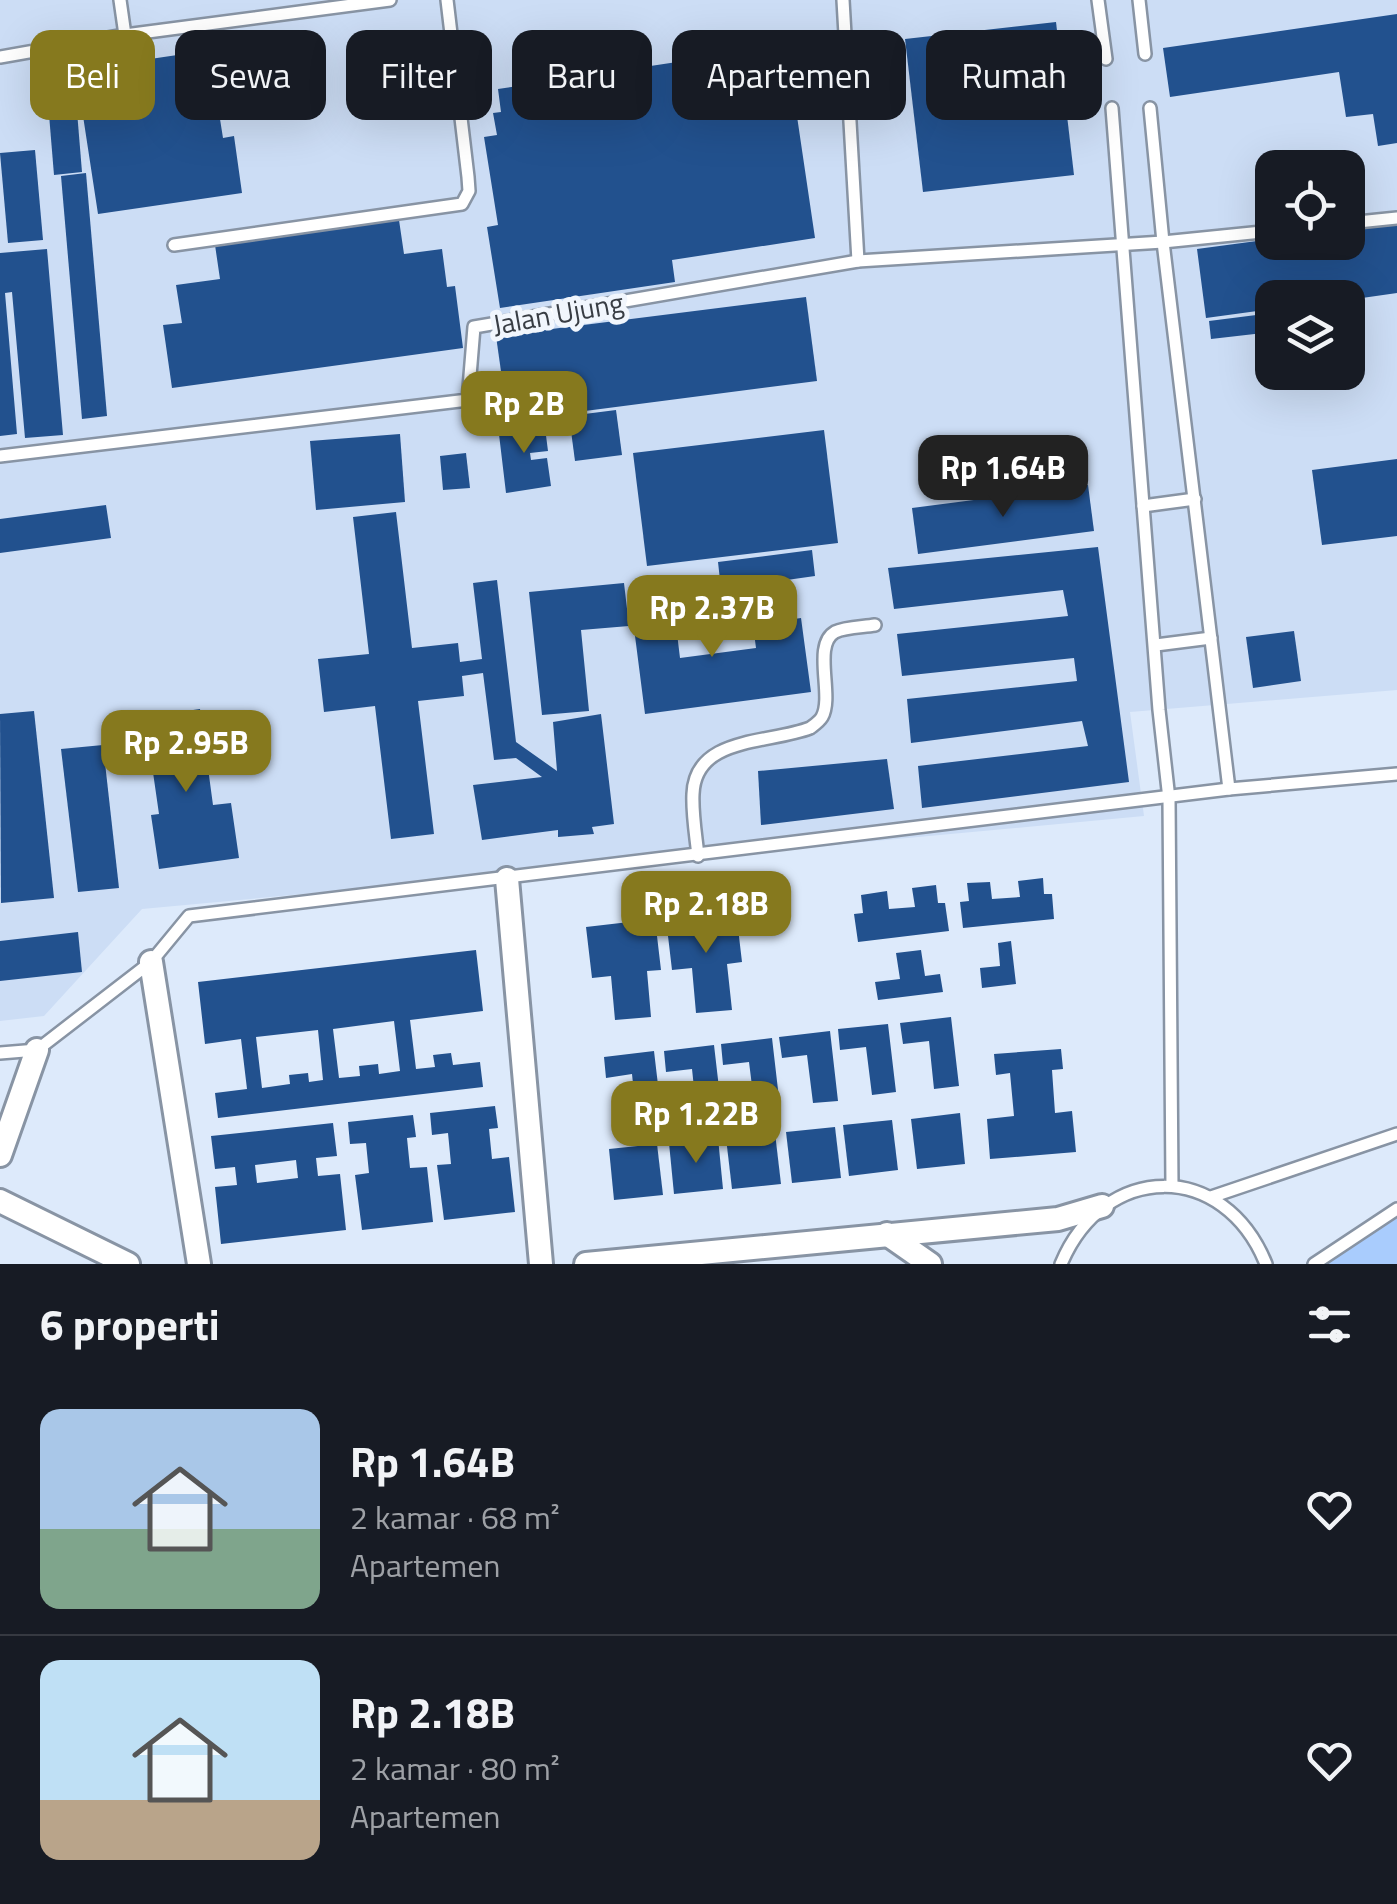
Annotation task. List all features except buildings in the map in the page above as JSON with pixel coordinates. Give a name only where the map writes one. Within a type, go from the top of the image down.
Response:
[{"type":"street","points":[[508,879],[542,1264]]},
{"type":"street","points":[[151,962],[199,1264]]},
{"type":"street","points":[[0,1154],[38,1050]]},
{"type":"street","points":[[0,1201],[128,1264]]},
{"type":"street","points":[[586,1264],[1058,1219],[1102,1206]]},
{"type":"street","points":[[886,1234],[930,1264]]},
{"type":"lane","points":[[120,0],[124,30]]},
{"type":"lane","points":[[155,31],[390,0]]},
{"type":"lane","points":[[174,245],[462,204],[469,191],[468,177],[447,0]]},
{"type":"lane","points":[[843,0],[858,262]]},
{"type":"lane","points":[[1098,0],[1106,59]]},
{"type":"lane","points":[[1139,0],[1145,54]]},
{"type":"lane","points":[[0,57],[30,52]]},
{"type":"lane","points":[[1112,108],[1159,710],[1170,798],[1172,1186]]},
{"type":"lane","points":[[1150,108],[1229,789]]},
{"type":"lane","points":[[1365,221],[1397,218]]},
{"type":"lane","points":[[1163,242],[1255,233]]},
{"type":"lane","name":"Jalan Ujung","points":[[0,456],[468,400],[474,327],[858,262],[1163,242]]},
{"type":"lane","points":[[1144,506],[1194,499]]},
{"type":"lane","points":[[698,856],[692,794],[704,760],[717,751],[810,728],[822,717],[827,700],[824,654],[828,640],[834,632],[875,624]]},
{"type":"lane","points":[[1156,646],[1211,638]]},
{"type":"lane","points":[[0,1053],[38,1050],[151,962],[189,916],[1229,789],[1397,774]]},
{"type":"lane","points":[[1210,1196],[1397,1134]]},
{"type":"lane","points":[[1062,1264],[1076,1231],[1102,1206],[1147,1187],[1172,1186],[1210,1196],[1235,1213],[1254,1236],[1266,1264]]},
{"type":"lane","points":[[1314,1264],[1397,1209]]},
{"type":"shaded area","points":[[0,0],[1397,0],[1397,690],[1130,712],[1144,816],[142,909],[44,1016],[0,1021]]},
{"type":"shaded area","points":[[1397,1209],[1397,1264],[1314,1264]]}]
